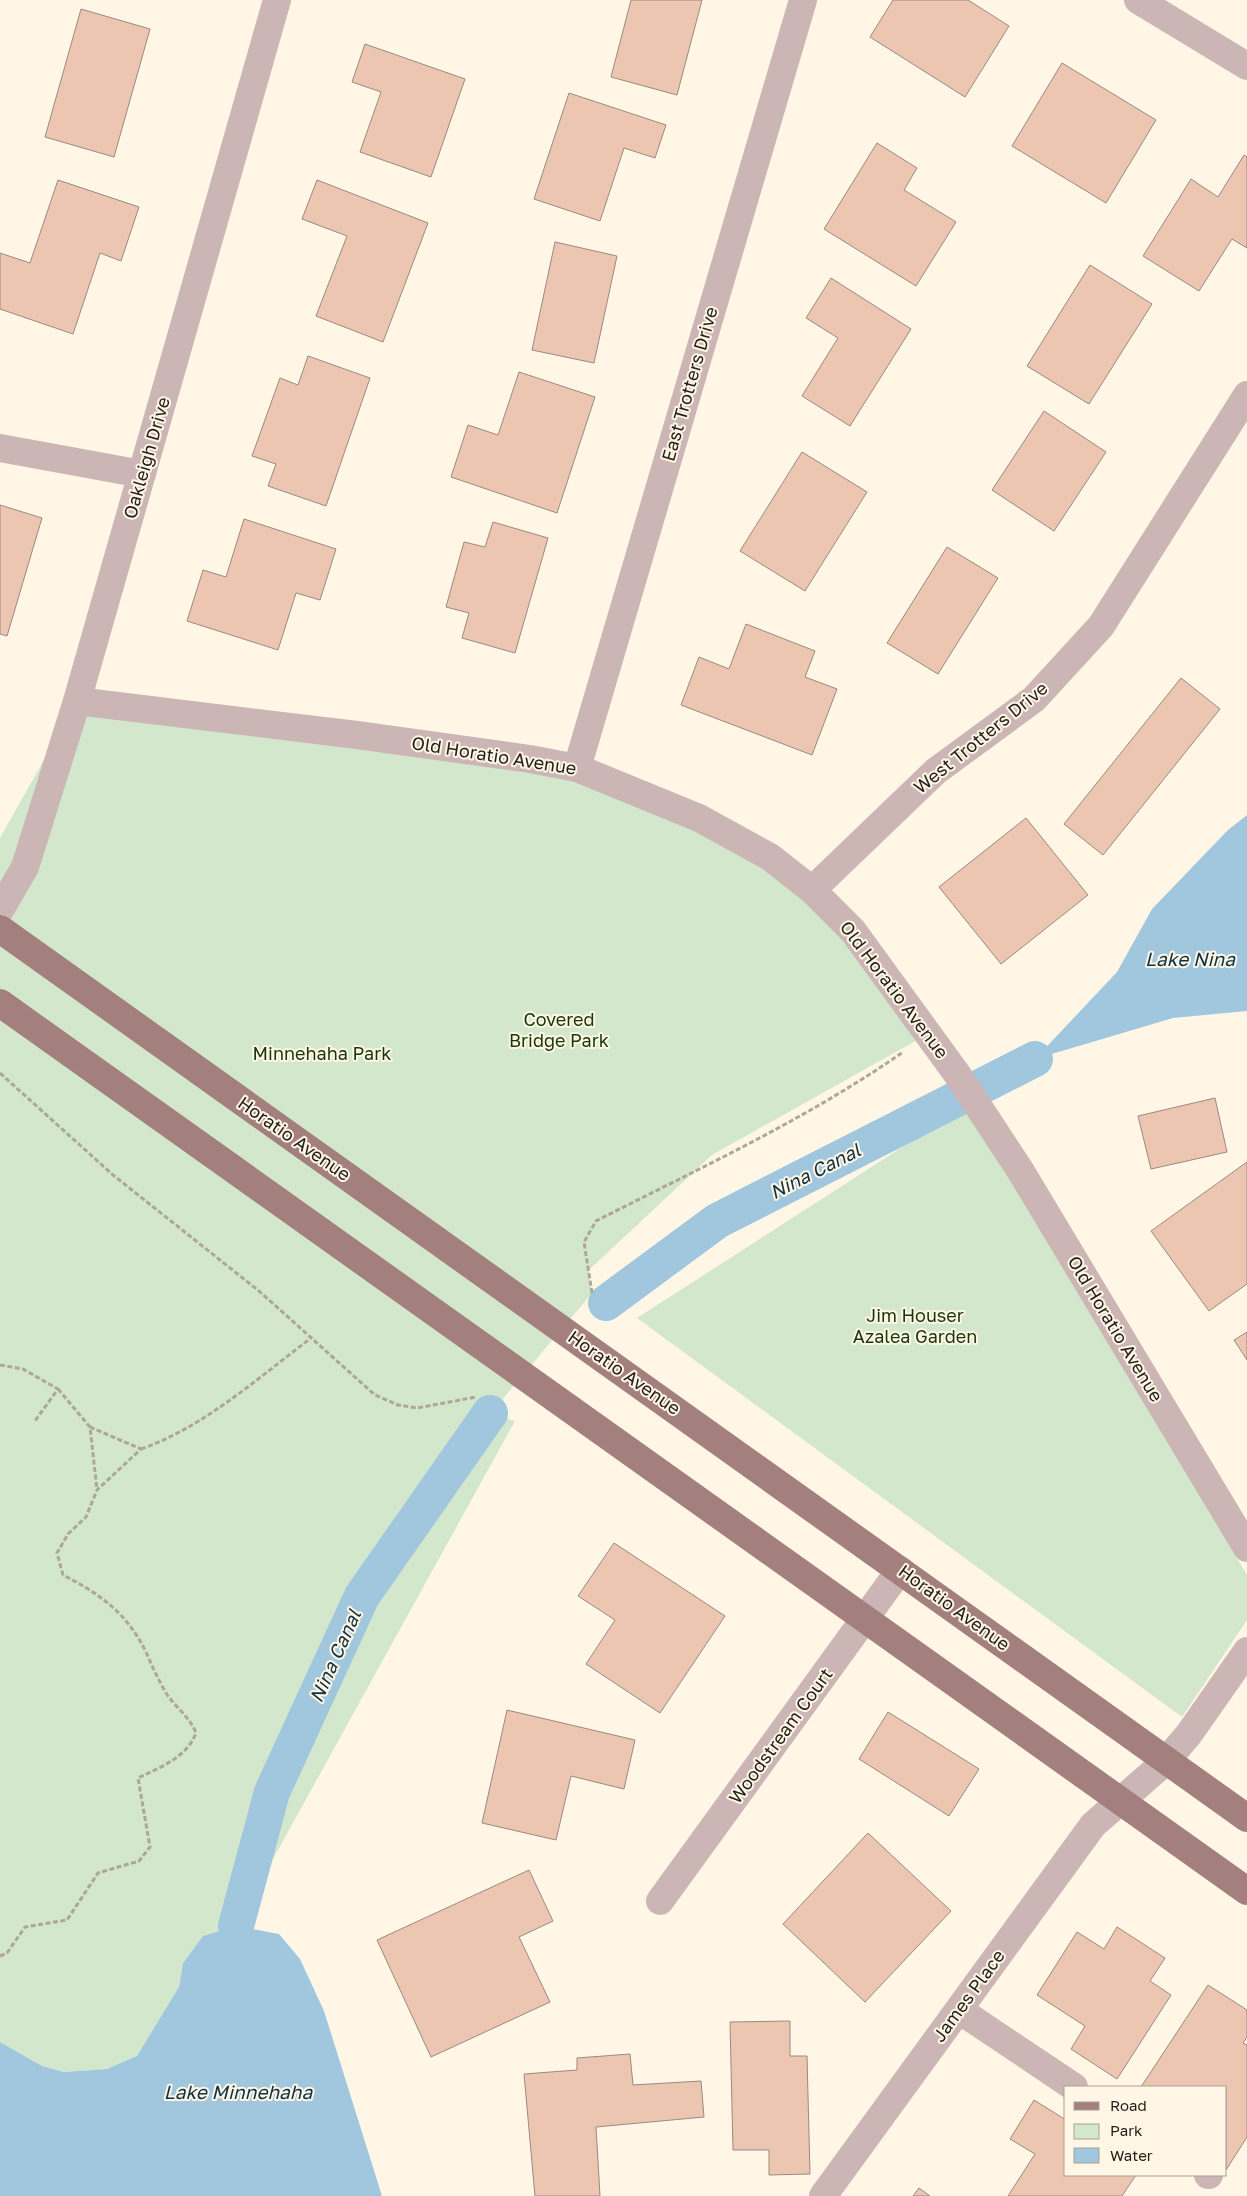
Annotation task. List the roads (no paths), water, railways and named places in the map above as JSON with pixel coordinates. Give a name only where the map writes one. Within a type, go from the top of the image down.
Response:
[{"type":"main road","name":"Horatio Avenue","points":[[0,929],[1247,1818]]},
{"type":"main road","points":[[0,1003],[1247,1891]]},
{"type":"street","name":"Oakleigh Drive","points":[[0,910],[25,867],[77,701],[277,0]]},
{"type":"street","name":"East Trotters Drive","points":[[577,768],[803,0]]},
{"type":"street","points":[[1138,0],[1247,66]]},
{"type":"street","name":"West Trotters Drive","points":[[812,890],[936,771],[1034,699],[1101,626],[1247,396]]},
{"type":"street","points":[[0,448],[142,474]]},
{"type":"street","name":"Old Horatio Avenue","points":[[77,701],[357,734],[530,759],[577,768],[628,787],[699,818],[770,857],[812,890],[853,931],[957,1074],[1020,1170],[1247,1548]]},
{"type":"street","name":"Woodstream Court","points":[[660,1901],[900,1570]]},
{"type":"street","points":[[1120,1802],[1166,1761],[1189,1734],[1247,1651]]},
{"type":"street","name":"James Place","points":[[823,2196],[1093,1825],[1120,1802]]},
{"type":"street","points":[[959,2010],[1073,2086]]},
{"type":"water","name":"Lake Nina","points":[[1247,815],[1247,1011],[1173,1018],[1035,1059],[1117,972],[1152,909],[1228,830]]},
{"type":"water","name":"Lake Minnehaha","points":[[236,1926],[279,1934],[300,1959],[324,2011],[382,2196],[0,2196],[0,2042],[42,2066],[64,2072],[107,2069],[137,2056],[179,1987],[183,1963],[203,1936]]},
{"type":"waterway","name":"Nina Canal","points":[[606,1303],[717,1221],[1035,1059]]},
{"type":"waterway","name":"Nina Canal","points":[[236,1926],[272,1792],[362,1596],[490,1413]]},
{"type":"park label","name":"Covered Bridge Park","points":[[559,1030]]},
{"type":"park label","name":"Minnehaha Park","points":[[322,1054]]},
{"type":"park label","name":"Jim Houser Azalea Garden","points":[[915,1326]]}]
